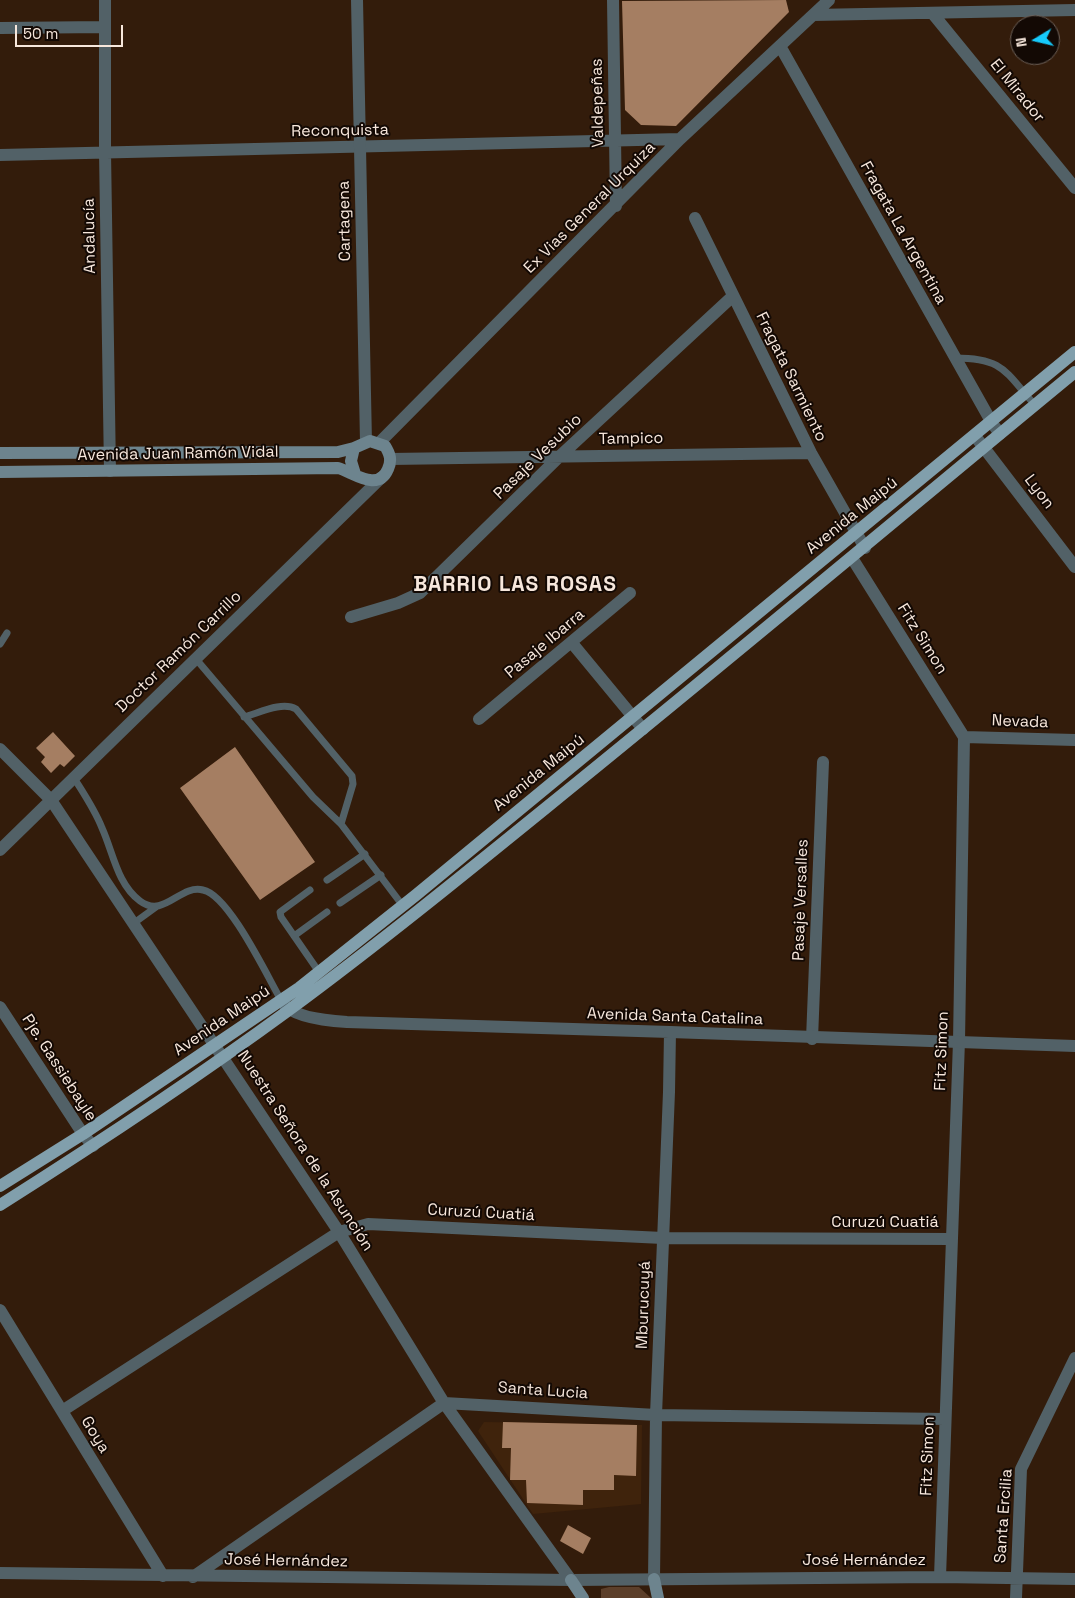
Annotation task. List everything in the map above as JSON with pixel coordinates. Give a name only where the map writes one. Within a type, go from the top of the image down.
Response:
[{"type":"main road","name":"Avenida Maipú","points":[[0,1205],[93,1146],[223,1056],[285,1005],[413,915],[865,548],[980,441],[992,422],[1075,352]]},
{"type":"main road","name":"Avenida Maipú","points":[[0,1186],[83,1134],[216,1044],[285,1005],[319,972],[403,906],[856,534],[980,441],[1000,434],[1075,373]]},
{"type":"main road","points":[[379,443],[385,446],[390,459],[387,472],[382,478],[367,480],[355,474],[351,462],[360,445],[379,443]]},
{"type":"main road","name":"Avenida Juan Ramón Vidal","points":[[0,453],[338,452],[360,445]]},
{"type":"main road","name":"Avenida Juan Ramón Vidal","points":[[0,472],[338,468],[355,474]]},
{"type":"main road","points":[[654,1579],[658,1598]]},
{"type":"main road","points":[[571,1580],[583,1598]]},
{"type":"street","name":"Andalucía","points":[[105,0],[104,152],[110,471]]},
{"type":"street","name":"Cartagena","points":[[357,0],[360,147],[360,445]]},
{"type":"street","name":"Valdepeñas","points":[[613,0],[616,206]]},
{"type":"street","name":"Ex Vias General Urquiza","points":[[379,443],[616,206],[680,139],[829,0]]},
{"type":"street","points":[[813,16],[1075,10]]},
{"type":"street","name":"El Mirador","points":[[933,14],[1075,188]]},
{"type":"street","points":[[0,28],[104,27]]},
{"type":"street","name":"Fragata La Argentina","points":[[780,46],[955,358],[1000,434]]},
{"type":"street","name":"Reconquista","points":[[0,154],[614,142],[680,139]]},
{"type":"street","name":"Fragata Sarmiento","points":[[695,218],[811,453],[865,548]]},
{"type":"street","name":"Pasaje Vesubio","points":[[351,617],[398,603],[420,593],[560,456],[733,296]]},
{"type":"street","name":"Lyon","points":[[980,441],[1075,567]]},
{"type":"street","name":"Tampico","points":[[390,459],[811,453]]},
{"type":"street","name":"Doctor Ramón Carrillo","points":[[0,850],[382,478]]},
{"type":"street","name":"Fitz Simon","points":[[852,558],[964,737],[958,1041],[940,1577]]},
{"type":"street","name":"Pasaje Ibarra","points":[[479,719],[630,593]]},
{"type":"street","points":[[572,643],[643,729]]},
{"type":"street","name":"Nevada","points":[[964,737],[1075,740]]},
{"type":"street","name":"Nuestra Señora de la Asunción","points":[[0,749],[51,800],[216,1044],[338,1232],[444,1403],[571,1580]]},
{"type":"street","name":"Pasaje Versalles","points":[[812,1039],[823,762]]},
{"type":"street","name":"Avenida Santa Catalina","points":[[285,1005],[326,1020],[347,1022],[670,1032],[812,1039],[958,1041],[1075,1046]]},
{"type":"street","name":"Pje. Gassiebayle","points":[[0,1007],[83,1134],[93,1146]]},
{"type":"street","name":"Mburucuyá","points":[[654,1579],[656,1414],[670,1032]]},
{"type":"street","name":"Curuzú Cuatiá","points":[[62,1411],[338,1232],[368,1224],[663,1238],[952,1239]]},
{"type":"street","name":"Goya","points":[[0,1310],[163,1576]]},
{"type":"street","name":"Santa Ercilia","points":[[1016,1598],[1021,1469],[1075,1358]]},
{"type":"street","points":[[193,1577],[444,1403]]},
{"type":"street","name":"Santa Lucia","points":[[444,1403],[656,1414],[945,1419]]},
{"type":"street","name":"José Hernández","points":[[0,1573],[193,1577],[571,1580],[940,1577],[1075,1579]]},
{"type":"lane","points":[[955,358],[980,358],[1000,366],[1035,405]]},
{"type":"lane","points":[[0,644],[7,634]]},
{"type":"lane","points":[[196,659],[313,797],[341,824],[403,906]]},
{"type":"lane","points":[[244,717],[284,706],[291,706],[296,709],[352,776],[353,784],[341,824]]},
{"type":"lane","points":[[74,778],[91,804],[102,828],[116,868],[126,886],[140,901],[156,907]]},
{"type":"lane","points":[[327,880],[365,854]]},
{"type":"lane","points":[[340,903],[381,875]]},
{"type":"lane","points":[[134,923],[156,907],[190,891],[204,890],[211,893],[237,922],[285,1005]]},
{"type":"lane","points":[[310,890],[280,912],[281,917],[319,972]]},
{"type":"lane","points":[[294,936],[327,912]]},
{"type":"shaded area","points":[[484,1422],[642,1425],[641,1504],[533,1514],[478,1431]]},
{"type":"shaded area","points":[[609,1587],[639,1587],[651,1598],[601,1598],[601,1589]]},
{"type":"building","points":[[786,0],[789,12],[676,126],[641,125],[625,110],[622,1]]},
{"type":"building","points":[[53,732],[75,756],[64,767],[60,764],[51,773],[41,762],[45,757],[36,748]]},
{"type":"building","points":[[235,747],[315,862],[260,900],[180,788]]},
{"type":"building","points":[[503,1422],[637,1425],[636,1476],[614,1475],[614,1490],[583,1490],[583,1505],[527,1503],[526,1480],[510,1480],[511,1448],[502,1448]]},
{"type":"building","points":[[568,1525],[591,1538],[583,1554],[560,1541]]},
{"type":"district","name":"BARRIO LAS ROSAS","points":[[515,585]]}]
